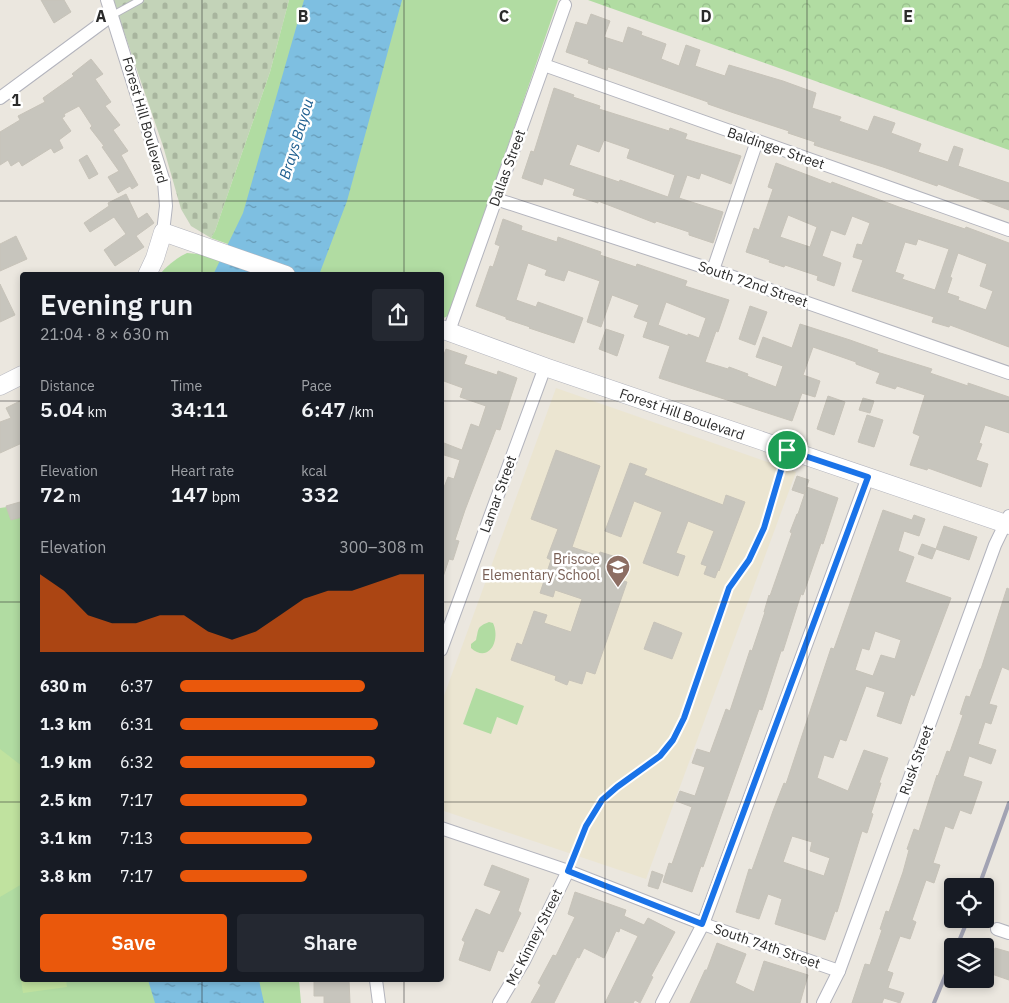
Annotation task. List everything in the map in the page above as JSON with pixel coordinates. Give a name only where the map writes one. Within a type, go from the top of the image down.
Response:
[{"type":"street","name":"Forest Hill Boulevard","points":[[107,0],[164,182],[166,206],[163,232]]},
{"type":"street","name":"Dallas Street","points":[[445,330],[496,199],[566,5]]},
{"type":"street","points":[[0,98],[111,16]]},
{"type":"street","name":"Baldinger Street","points":[[544,65],[1009,230]]},
{"type":"street","points":[[713,270],[757,141]]},
{"type":"street","name":"South 72nd Street","points":[[496,199],[713,270],[1009,373]]},
{"type":"street","points":[[148,272],[163,232],[278,272]]},
{"type":"street","name":"Forest Hill Boulevard","points":[[445,330],[545,367],[787,450],[1008,522]]},
{"type":"street","name":"Lamar Street","points":[[444,642],[545,367]]},
{"type":"street","points":[[0,386],[20,376]]},
{"type":"street","points":[[662,1003],[702,924],[868,477]]},
{"type":"street","name":"Rusk Street","points":[[823,1003],[839,971],[995,545],[1008,522]]},
{"type":"street","name":"South 74th Street","points":[[444,829],[568,871],[702,924],[839,971]]},
{"type":"street","name":"Mc Kinney Street","points":[[499,1003],[524,961],[568,871]]},
{"type":"street","points":[[376,982],[379,1003]]},
{"type":"lane","points":[[111,16],[140,0]]},
{"type":"lane","points":[[568,871],[586,826],[602,800],[660,756],[673,740],[684,718],[729,588],[749,560],[764,528],[787,450]]},
{"type":"shaded area","name":"Briscoe Elementary School","points":[[556,388],[796,472],[646,879],[444,811],[444,696]]},
{"type":"green space","points":[[113,0],[289,0],[270,72],[211,238],[191,226],[181,209],[163,146]]},
{"type":"green space","points":[[289,0],[558,0],[448,316],[444,318],[444,272],[307,272],[211,238],[270,72]]},
{"type":"green space","points":[[588,0],[1009,0],[1009,150]]},
{"type":"green space","points":[[187,253],[198,254],[254,272],[162,272],[179,257]]},
{"type":"green space","points":[[7,507],[20,512],[20,982],[299,982],[301,1003],[0,1003],[0,508]]},
{"type":"green space","points":[[489,622],[493,623],[495,630],[492,648],[488,652],[477,652],[471,648],[471,644],[476,640],[480,627]]},
{"type":"green space","points":[[476,688],[524,706],[517,725],[497,717],[491,734],[463,724]]},
{"type":"green space","points":[[0,749],[20,764],[20,885],[0,897]]},
{"type":"green space","points":[[21,982],[66,982],[67,987],[23,993]]},
{"type":"water","name":"Brays Bayou","points":[[304,0],[402,0],[347,201],[320,272],[214,272],[243,213]]},
{"type":"water","points":[[149,982],[259,982],[264,1003],[155,1003]]},
{"type":"building","points":[[41,0],[64,0],[71,12],[54,23]]},
{"type":"building","points":[[591,14],[610,21],[604,37],[623,43],[628,27],[642,32],[641,35],[666,44],[661,59],[679,66],[686,45],[700,50],[695,66],[725,76],[729,65],[816,93],[812,108],[841,117],[839,121],[868,131],[874,116],[895,123],[891,133],[921,144],[918,152],[948,162],[954,146],[963,149],[958,166],[1009,183],[1009,210],[938,184],[937,186],[814,145],[815,142],[788,133],[789,131],[708,104],[708,102],[608,67],[607,70],[588,63],[589,60],[566,52],[576,22],[587,25]]},
{"type":"building","points":[[91,59],[103,74],[95,79],[111,102],[105,106],[120,125],[113,130],[128,151],[121,155],[138,185],[132,189],[130,186],[118,193],[108,177],[119,171],[102,147],[104,146],[90,128],[92,126],[79,106],[64,114],[65,116],[62,118],[71,131],[59,140],[63,148],[54,153],[51,148],[22,166],[19,161],[11,166],[8,160],[0,165],[0,132],[20,120],[18,116],[45,102],[43,98],[74,76],[72,74]]},
{"type":"building","points":[[554,88],[600,106],[599,109],[669,131],[670,128],[687,134],[685,139],[741,156],[731,184],[701,173],[699,179],[687,175],[679,198],[723,212],[713,243],[689,235],[689,232],[656,221],[655,223],[598,201],[598,203],[573,195],[575,189],[544,178],[542,185],[522,178],[531,151],[534,152]],"holes":[[[604,140],[630,149],[627,158],[675,175],[668,197],[569,165],[577,144],[599,152]]]},
{"type":"building","points":[[87,155],[98,174],[89,179],[79,160]]},
{"type":"building","points":[[776,163],[831,184],[832,182],[899,207],[965,229],[966,227],[1009,243],[1009,347],[950,325],[949,327],[932,322],[934,317],[852,291],[863,260],[853,257],[857,244],[862,245],[870,223],[852,216],[845,235],[831,230],[822,256],[841,263],[834,286],[817,280],[818,276],[785,265],[784,267],[769,262],[770,260],[746,252],[754,228],[759,230],[773,189],[768,187]],"holes":[[[788,215],[817,227],[810,247],[780,237]],[[918,239],[949,249],[935,290],[902,279],[904,275],[895,272],[905,242],[916,245]],[[958,253],[987,264],[980,286],[993,291],[986,310],[958,300],[959,297],[947,293],[952,278],[950,277]]]},
{"type":"building","points":[[126,194],[138,219],[147,213],[154,223],[136,236],[144,247],[115,266],[104,250],[126,234],[114,217],[90,232],[84,223],[109,206],[108,203]]},
{"type":"building","points":[[503,219],[522,226],[521,230],[557,242],[558,237],[601,252],[600,255],[636,267],[637,264],[687,281],[685,286],[729,300],[705,362],[728,369],[729,367],[776,387],[783,366],[756,357],[763,337],[792,348],[800,324],[878,350],[877,352],[932,369],[930,373],[1009,397],[1009,433],[985,425],[979,443],[982,444],[976,460],[988,464],[981,487],[928,468],[927,470],[910,465],[920,436],[913,433],[925,395],[897,386],[895,389],[876,383],[880,373],[856,364],[856,362],[813,347],[803,375],[820,381],[815,397],[802,393],[792,421],[659,378],[670,346],[643,337],[648,322],[634,317],[639,305],[612,295],[601,327],[587,322],[600,281],[568,270],[564,281],[545,275],[547,270],[528,263],[516,300],[536,307],[538,302],[583,318],[574,343],[529,328],[476,306],[490,266],[493,267],[500,246],[495,244]],"holes":[[[666,302],[706,318],[699,338],[658,325]]]},
{"type":"building","points":[[16,236],[27,259],[0,271],[0,244]]},
{"type":"building","points":[[0,284],[15,315],[0,322]]},
{"type":"building","points":[[750,306],[767,312],[755,345],[739,339]]},
{"type":"building","points":[[606,329],[624,335],[617,356],[599,349]]},
{"type":"building","points":[[446,349],[467,356],[464,364],[497,375],[498,371],[517,378],[500,430],[496,429],[465,510],[455,540],[459,541],[453,560],[449,559],[444,574],[444,487],[448,477],[454,479],[460,460],[444,455],[444,443],[462,450],[471,424],[479,427],[486,406],[460,397],[463,388],[444,381],[444,355]]},
{"type":"building","points":[[828,396],[845,402],[834,435],[817,429]]},
{"type":"building","points":[[863,398],[874,401],[870,413],[859,410]]},
{"type":"building","points":[[20,401],[20,444],[0,453],[0,422],[11,418],[6,408]]},
{"type":"building","points":[[867,415],[883,420],[874,447],[858,442]]},
{"type":"building","points":[[556,450],[600,466],[572,547],[599,556],[600,552],[613,556],[611,560],[623,565],[618,579],[627,582],[595,674],[586,671],[582,684],[569,680],[567,685],[555,680],[556,676],[511,660],[517,643],[522,645],[534,611],[547,615],[544,623],[571,632],[582,599],[555,590],[553,597],[540,593],[551,560],[547,558],[558,529],[531,519]]},
{"type":"building","points":[[630,463],[647,469],[644,475],[723,505],[726,495],[745,502],[715,578],[704,574],[707,566],[701,564],[714,531],[688,521],[676,553],[685,556],[678,576],[643,563],[662,512],[634,501],[621,537],[605,531]]},
{"type":"building","points":[[797,476],[809,480],[804,494],[792,490]]},
{"type":"building","points":[[807,487],[838,498],[823,544],[821,543],[803,595],[801,594],[762,710],[759,709],[703,867],[701,866],[692,892],[663,882],[669,863],[672,864],[692,807],[676,801],[680,791],[695,796],[705,767],[692,763],[697,749],[710,753],[726,709],[730,711]]},
{"type":"building","points":[[20,502],[20,518],[11,520],[6,506]]},
{"type":"building","points":[[883,510],[912,520],[914,515],[925,519],[919,536],[904,531],[898,551],[914,557],[905,582],[951,598],[914,696],[911,694],[901,724],[877,716],[885,692],[866,686],[846,741],[840,739],[833,758],[824,755],[817,778],[848,791],[864,750],[888,758],[879,783],[881,783],[871,813],[873,814],[867,833],[862,831],[837,912],[835,911],[825,940],[775,924],[782,899],[768,894],[759,919],[736,912],[749,869],[752,870],[784,783],[786,784],[831,648],[834,649]],"holes":[[[875,631],[901,640],[895,659],[881,655],[873,676],[855,670],[862,648],[869,650]],[[792,836],[812,842],[810,851],[830,858],[824,876],[783,862]]]},
{"type":"building","points":[[944,526],[977,537],[969,560],[936,549]]},
{"type":"building","points":[[922,544],[936,549],[932,559],[918,554]]},
{"type":"building","points":[[1007,588],[1009,589],[1009,670],[1002,667],[989,704],[997,706],[991,724],[985,722],[978,744],[996,750],[991,764],[969,756],[963,776],[982,782],[971,814],[960,810],[953,829],[945,826],[933,863],[940,865],[934,883],[926,880],[912,920],[916,922],[910,939],[900,936],[887,971],[893,973],[888,988],[904,993],[900,1003],[884,998],[882,1003],[852,1003],[865,964],[870,965],[882,930],[880,929],[886,911],[889,912],[903,872],[909,850],[907,849],[914,829],[919,831],[937,775],[947,751],[950,752],[963,715],[960,714],[966,696],[970,697],[981,669]]},
{"type":"building","points":[[654,622],[682,633],[672,659],[644,649]]},
{"type":"building","points":[[492,865],[529,879],[518,911],[521,913],[503,952],[498,950],[490,971],[459,960],[465,942],[462,940],[476,909],[490,915],[501,891],[484,885]]},
{"type":"building","points":[[652,871],[663,875],[658,889],[648,886]]},
{"type":"building","points":[[575,892],[626,910],[624,916],[644,925],[648,918],[675,932],[651,976],[653,977],[640,1003],[635,1000],[633,1003],[605,1003],[638,936],[620,928],[619,932],[616,931],[604,958],[584,948],[579,958],[577,957],[554,1003],[531,1003],[541,985],[538,983],[553,955],[556,956],[575,917],[568,914]]},
{"type":"building","points":[[717,943],[746,954],[735,983],[754,992],[764,961],[808,975],[800,1003],[690,1003],[705,970],[707,970]]},
{"type":"building","points":[[995,948],[1009,952],[1009,980],[994,975]]},
{"type":"building","points":[[314,982],[349,982],[350,1003],[324,1003],[324,996],[314,996]]},
{"type":"railway","points":[[982,878],[1009,803]]},
{"type":"railway","points":[[960,938],[964,928]]},
{"type":"railway","points":[[934,1003],[944,979]]},
{"type":"place","name":"Briscoe Elementary School","points":[[618,588]]},
{"type":"route","points":[[787,450],[868,477],[702,924],[568,871],[586,826],[602,800],[660,756],[673,740],[684,718],[729,588],[749,560],[764,528],[787,450]]}]
